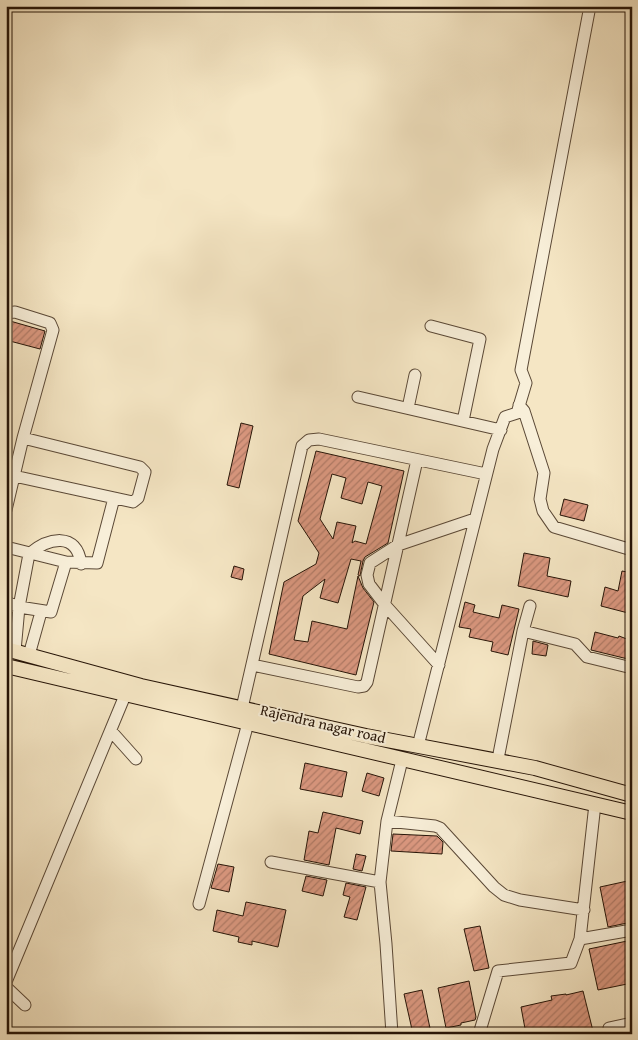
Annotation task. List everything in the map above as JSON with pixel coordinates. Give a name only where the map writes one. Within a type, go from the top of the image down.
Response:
[{"type":"main road","name":"Rajendra nagar road","points":[[10,650],[141,686],[366,736],[535,768],[632,795]]},
{"type":"main road","name":"Rajendra nagar road","points":[[6,666],[632,813]]},
{"type":"main road","points":[[362,750],[366,736]]},
{"type":"street","points":[[418,746],[486,474],[505,417],[517,413],[526,383],[521,370],[590,6]]},
{"type":"street","points":[[6,313],[15,312],[50,323],[53,330],[12,472],[6,510]]},
{"type":"street","points":[[431,326],[480,340],[463,421]]},
{"type":"street","points":[[408,408],[415,375]]},
{"type":"street","points":[[358,397],[501,430]]},
{"type":"street","points":[[519,405],[524,411],[544,473],[540,499],[554,527],[632,550]]},
{"type":"street","points":[[12,472],[114,498],[136,501],[145,472],[140,467],[23,438]]},
{"type":"street","points":[[242,708],[302,446],[309,440],[319,439],[486,474]]},
{"type":"street","points":[[252,665],[358,687],[364,686],[368,682],[417,460]]},
{"type":"street","points":[[6,547],[66,562],[94,564],[99,561],[114,498]]},
{"type":"street","points":[[439,665],[385,605],[369,584],[367,576],[372,561],[398,545],[475,519]]},
{"type":"street","points":[[10,650],[29,554],[47,542],[60,540],[70,544],[75,549],[81,564]]},
{"type":"street","points":[[6,602],[19,607],[48,613],[52,610],[66,562]]},
{"type":"street","points":[[498,760],[523,631],[530,606]]},
{"type":"street","points":[[29,655],[41,612]]},
{"type":"street","points":[[523,631],[575,644],[587,657],[632,668]]},
{"type":"street","points":[[6,982],[126,693]]},
{"type":"street","points":[[199,904],[248,723]]},
{"type":"street","points":[[111,731],[136,759]]},
{"type":"street","points":[[392,1034],[380,882],[388,821],[402,760]]},
{"type":"street","points":[[479,1034],[498,971],[571,963],[580,939],[595,804]]},
{"type":"street","points":[[388,821],[440,828],[494,887],[504,895],[520,900],[584,910]]},
{"type":"street","points":[[271,862],[380,882]]},
{"type":"street","points":[[580,939],[632,930]]},
{"type":"street","points":[[6,987],[25,1005]]},
{"type":"street","points":[[610,1028],[632,1023]]},
{"type":"building","points":[[10,321],[45,331],[40,349],[6,340]]},
{"type":"building","points":[[241,423],[253,426],[239,488],[227,485]]},
{"type":"building","points":[[316,451],[404,471],[388,543],[365,557],[360,576],[358,575],[361,561],[351,559],[338,603],[320,598],[325,579],[303,596],[294,640],[308,642],[312,621],[347,629],[358,576],[363,588],[374,602],[356,675],[269,654],[284,582],[316,564],[319,553],[298,521]],"holes":[[[332,474],[346,478],[341,498],[362,504],[368,482],[382,486],[366,544],[355,541],[352,543],[356,526],[337,522],[333,539],[320,519]]]},
{"type":"building","points":[[564,499],[588,505],[584,521],[560,515]]},
{"type":"building","points":[[524,553],[550,558],[547,576],[571,581],[568,597],[518,586]]},
{"type":"building","points":[[234,566],[244,569],[242,580],[231,577]]},
{"type":"building","points":[[622,571],[632,573],[632,614],[601,606],[605,587],[618,591]]},
{"type":"building","points":[[465,602],[475,605],[473,612],[499,618],[502,605],[519,609],[508,655],[491,651],[493,642],[469,637],[471,629],[459,627]]},
{"type":"building","points":[[595,632],[618,638],[619,636],[632,641],[632,660],[591,650]]},
{"type":"building","points":[[533,641],[548,645],[546,656],[532,654]]},
{"type":"building","points":[[305,763],[347,772],[342,797],[300,789]]},
{"type":"building","points":[[367,773],[384,778],[379,796],[362,791]]},
{"type":"building","points":[[323,812],[363,821],[360,834],[336,828],[329,865],[304,860],[309,831],[318,833]]},
{"type":"building","points":[[393,834],[437,836],[443,842],[442,854],[391,851]]},
{"type":"building","points":[[356,854],[366,856],[362,871],[353,869]]},
{"type":"building","points":[[218,864],[234,867],[229,892],[211,888]]},
{"type":"building","points":[[306,876],[327,880],[323,896],[302,891]]},
{"type":"building","points":[[632,880],[632,922],[608,927],[600,887]]},
{"type":"building","points":[[346,883],[366,887],[357,920],[344,917],[350,897],[343,895]]},
{"type":"building","points":[[246,902],[286,910],[278,947],[252,941],[252,945],[238,942],[239,937],[213,931],[217,910],[243,916]]},
{"type":"building","points":[[480,926],[489,968],[474,971],[464,929]]},
{"type":"building","points":[[632,940],[632,983],[598,990],[589,949]]},
{"type":"building","points":[[469,981],[475,1020],[446,1028],[438,988]]},
{"type":"building","points":[[422,990],[431,1033],[413,1034],[404,994]]},
{"type":"building","points":[[583,991],[593,1031],[581,1034],[526,1034],[521,1007],[552,1000],[551,996]]}]
